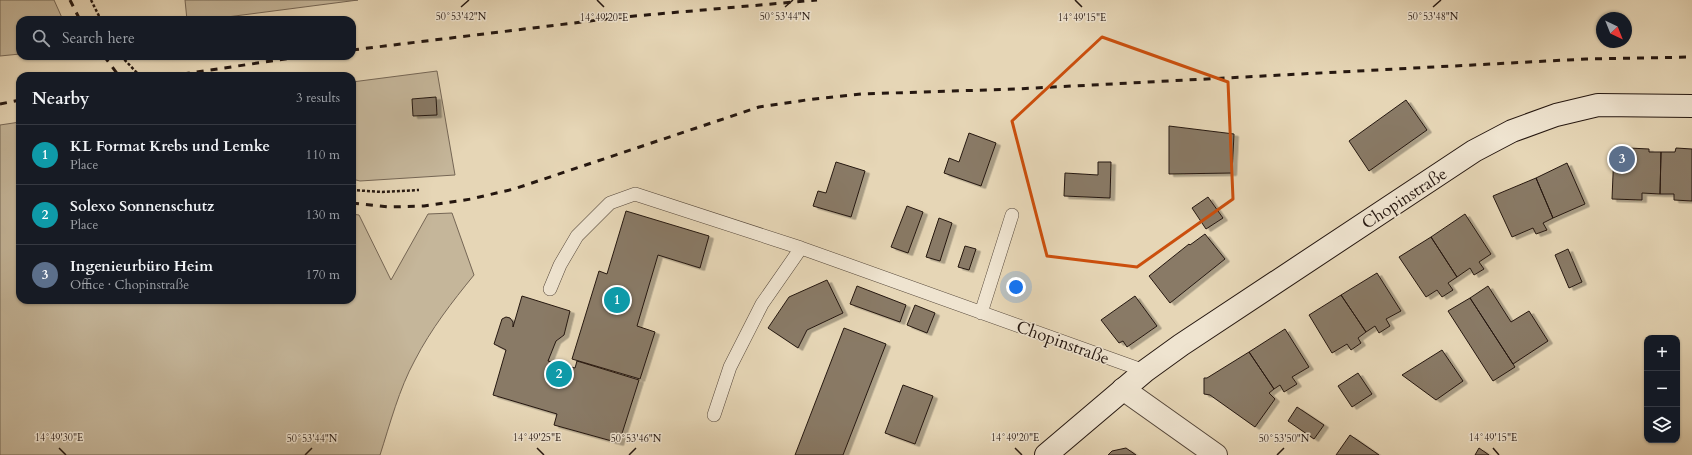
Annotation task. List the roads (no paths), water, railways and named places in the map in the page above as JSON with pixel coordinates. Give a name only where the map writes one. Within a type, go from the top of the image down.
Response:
[{"type":"street","name":"Chopinstraße","points":[[1046,455],[1145,371],[1181,345],[1474,151],[1512,131],[1556,115],[1598,105],[1692,106]]},
{"type":"street","points":[[1123,389],[1216,455]]},
{"type":"lane","name":"Chopinstraße","points":[[550,289],[560,265],[577,236],[610,203],[635,194],[801,248],[1145,371]]},
{"type":"lane","points":[[981,313],[1012,215]]},
{"type":"lane","points":[[714,415],[730,367],[762,304],[801,248]]},
{"type":"railway","points":[[70,0],[78,16]]},
{"type":"railway","points":[[356,50],[623,17],[817,0]]},
{"type":"railway","points":[[356,203],[389,207],[424,206],[471,199],[514,189],[759,107],[806,100],[861,94],[1016,89],[1586,59],[1692,57]]},
{"type":"railway","points":[[107,60],[116,72]]},
{"type":"railway","points":[[196,72],[279,60]]},
{"type":"railway","points":[[0,104],[16,101]]},
{"type":"place","name":"Ingenieurbüro Heim","points":[[1622,159]]},
{"type":"place","name":"KL Format Krebs und Lemke","points":[[617,300]]},
{"type":"place","name":"Solexo Sonnenschutz","points":[[559,374]]}]
